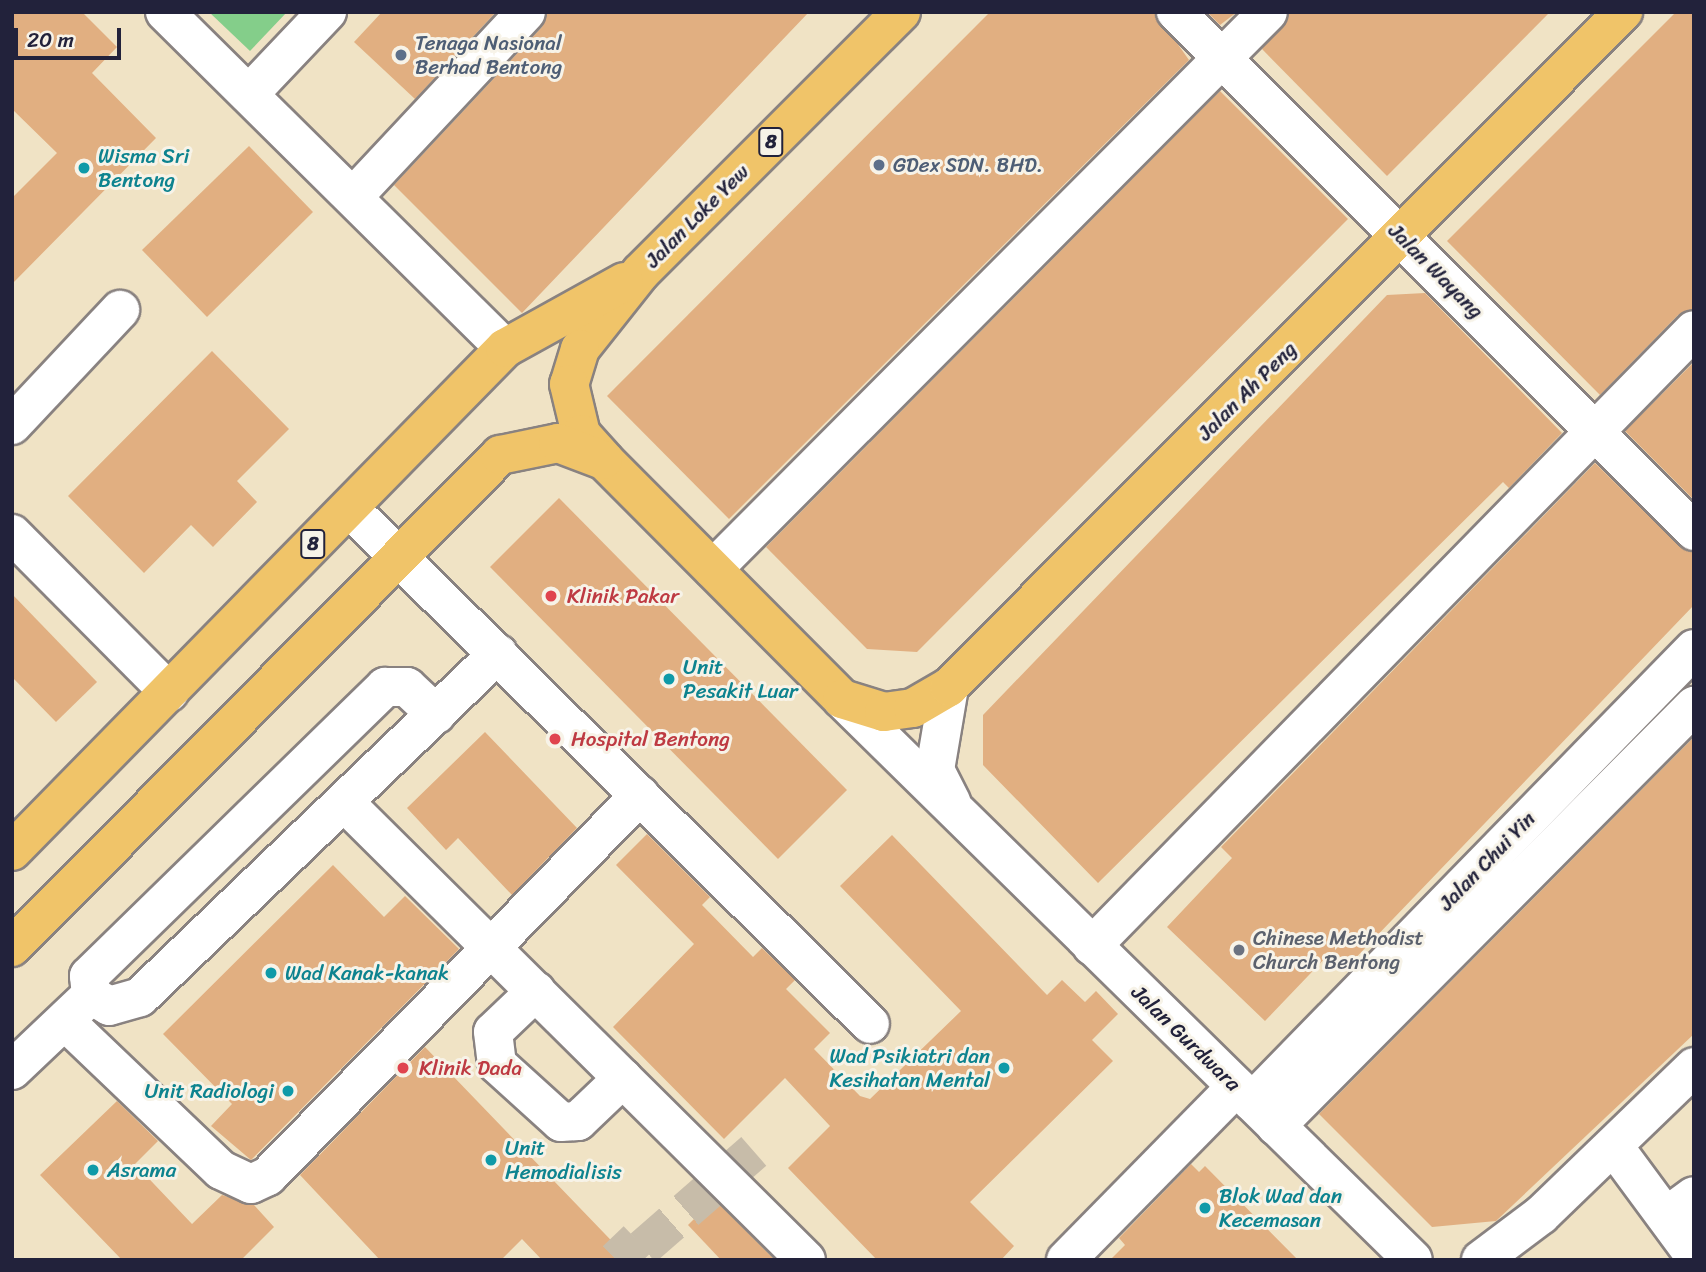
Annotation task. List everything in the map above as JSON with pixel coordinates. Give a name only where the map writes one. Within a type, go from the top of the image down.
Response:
[{"type":"main road","name":"Jalan Loke Yew","points":[[640,272],[901,12]]},
{"type":"main road","name":"Jalan Ah Peng","points":[[842,699],[884,712],[913,708],[948,687],[1402,236],[1623,12]]},
{"type":"main road","name":"8","points":[[12,851],[505,348],[640,272]]},
{"type":"main road","points":[[640,272],[580,349],[569,384],[580,434],[842,699]]},
{"type":"main road","points":[[12,947],[500,455],[558,443],[605,461]]},
{"type":"street","points":[[165,12],[250,93],[505,348]]},
{"type":"street","points":[[250,93],[327,12]]},
{"type":"street","points":[[354,197],[526,12]]},
{"type":"street","name":"Jalan Wayang","points":[[1176,12],[1694,531]]},
{"type":"street","points":[[713,569],[1268,12]]},
{"type":"street","points":[[12,425],[120,310]]},
{"type":"street","points":[[1092,946],[1694,330]]},
{"type":"street","points":[[349,508],[870,1024]]},
{"type":"street","points":[[12,534],[169,692]]},
{"type":"street","name":"Jalan Chui Yin","points":[[1255,1105],[1694,649]]},
{"type":"street","points":[[79,1008],[109,1006],[140,997],[498,654]]},
{"type":"street","points":[[12,1070],[79,1008],[89,976],[385,687],[407,687],[436,715]]},
{"type":"street","points":[[948,687],[934,770],[959,816]]},
{"type":"street","name":"Jalan Gurdwara","points":[[842,699],[1413,1260]]},
{"type":"street","name":"Jalan Chui Yin","points":[[1255,1105],[1694,706]]},
{"type":"street","points":[[79,1008],[221,1170],[251,1184],[268,1176],[640,795]]},
{"type":"street","points":[[345,803],[806,1260]]},
{"type":"street","points":[[536,992],[493,1032],[497,1064],[561,1122],[578,1121],[623,1078]]},
{"type":"street","points":[[1481,1260],[1615,1148],[1694,1067]]},
{"type":"street","points":[[1066,1260],[1255,1105]]},
{"type":"street","points":[[1615,1148],[1681,1205],[1694,1255]]},
{"type":"green space","points":[[209,12],[287,12],[250,51]]},
{"type":"building","points":[[12,12],[82,12],[117,47],[92,73],[156,138],[12,284],[12,198],[57,153],[12,109]]},
{"type":"building","points":[[382,12],[496,12],[415,99],[354,42]]},
{"type":"building","points":[[547,12],[809,12],[522,313],[394,185],[542,27]]},
{"type":"building","points":[[990,12],[1155,12],[1189,60],[729,519],[607,396]]},
{"type":"building","points":[[1207,12],[1237,12],[1220,25]]},
{"type":"building","points":[[1289,12],[1550,12],[1387,176],[1262,49]]},
{"type":"building","points":[[1676,12],[1694,12],[1694,309],[1678,315],[1600,395],[1447,241]]},
{"type":"building","points":[[1220,91],[1348,219],[917,652],[867,649],[766,547]]},
{"type":"building","points":[[249,146],[313,212],[207,317],[142,250]]},
{"type":"building","points":[[1425,293],[1562,433],[1509,488],[1503,482],[1098,883],[983,765],[983,715],[1387,295]]},
{"type":"building","points":[[212,351],[289,429],[237,481],[257,502],[213,547],[191,525],[144,573],[68,496]]},
{"type":"building","points":[[1694,362],[1694,500],[1625,431]]},
{"type":"building","points":[[1595,463],[1679,546],[1694,552],[1694,605],[1346,968],[1330,953],[1265,1021],[1167,927],[1232,858],[1221,847]]},
{"type":"building","name":"Unit Pesakit Luar","points":[[559,498],[847,790],[778,859],[490,567]]},
{"type":"building","points":[[12,594],[97,682],[56,722],[12,677]]},
{"type":"building","points":[[485,732],[577,828],[512,895],[458,838],[446,850],[407,808]]},
{"type":"building","points":[[1694,737],[1694,1034],[1496,1221],[1432,1227],[1319,1114]]},
{"type":"building","points":[[647,834],[710,897],[702,905],[753,957],[762,948],[795,980],[786,989],[830,1033],[814,1049],[860,1096],[870,1099],[961,1011],[840,886],[892,835],[1047,995],[1062,980],[1085,1002],[1096,991],[1118,1014],[1092,1040],[1113,1061],[970,1202],[1014,1246],[1001,1260],[877,1260],[788,1168],[830,1126],[785,1078],[724,1139],[613,1027],[694,944],[616,865]]},
{"type":"building","points":[[333,865],[384,917],[405,896],[459,949],[251,1160],[211,1126],[232,1104],[163,1034]]},
{"type":"building","points":[[425,1047],[630,1260],[542,1260],[522,1239],[501,1260],[380,1260],[300,1175]]},
{"type":"building","name":"Asrama","points":[[117,1101],[158,1141],[135,1164],[192,1224],[222,1195],[254,1205],[274,1227],[241,1260],[122,1260],[40,1175]]},
{"type":"building","name":"Blok Wad dan Kecemasan","points":[[1191,1164],[1199,1172],[1205,1166],[1298,1260],[1110,1260],[1125,1245],[1119,1238]]},
{"type":"building","points":[[714,1199],[775,1260],[721,1260],[688,1225]]},
{"type":"tunnel","points":[[616,1260],[637,1240],[643,1248],[754,1151]]},
{"type":"place","name":"Tenaga Nasional Berhad Bentong","points":[[401,55]]},
{"type":"place","name":"GDex SDN. BHD.","points":[[879,165]]},
{"type":"place","name":"Wisma Sri Bentong","points":[[84,168]]},
{"type":"place","name":"Klinik Pakar","points":[[551,596]]},
{"type":"place","name":"Unit Pesakit Luar","points":[[669,679]]},
{"type":"place","name":"Hospital Bentong","points":[[555,739]]},
{"type":"place","name":"Chinese Methodist Church Bentong","points":[[1239,950]]},
{"type":"place","name":"Wad Kanak-kanak","points":[[271,973]]},
{"type":"place","name":"Klinik Dada","points":[[403,1068]]},
{"type":"place","name":"Wad Psikiatri dan Kesihatan Mental","points":[[1004,1068]]},
{"type":"place","name":"Unit Radiologi","points":[[288,1091]]},
{"type":"place","name":"Unit Hemodialisis","points":[[491,1160]]},
{"type":"place","name":"Asrama","points":[[93,1170]]},
{"type":"place","name":"Blok Wad dan Kecemasan","points":[[1205,1208]]}]
